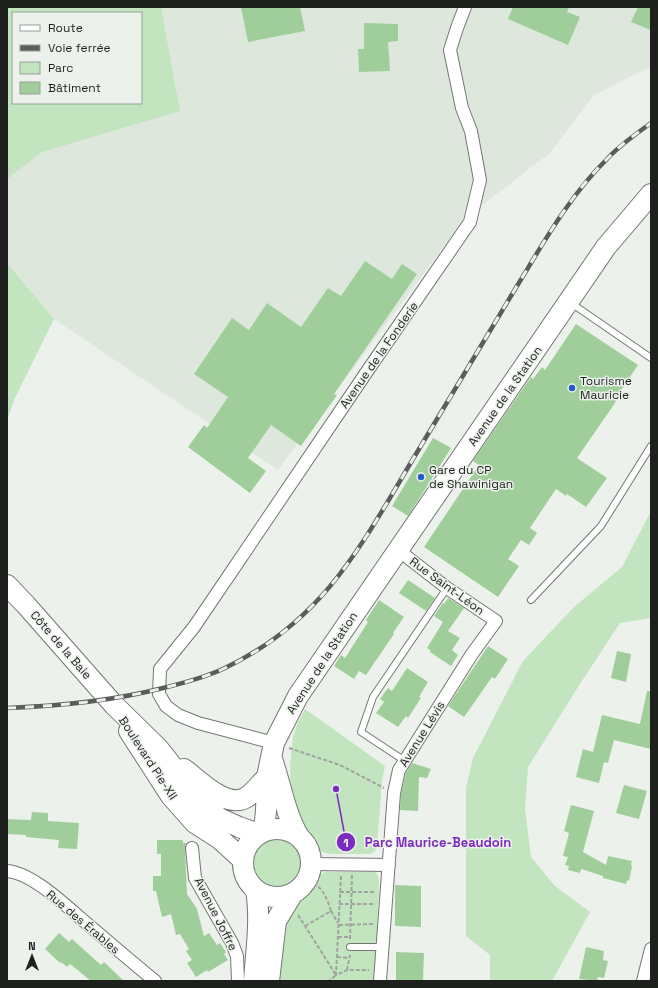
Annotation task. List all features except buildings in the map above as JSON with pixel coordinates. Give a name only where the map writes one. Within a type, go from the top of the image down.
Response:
[{"type":"main road","name":"Avenue de la Station","points":[[260,833],[265,821],[266,777],[273,750],[298,696],[570,302],[606,247],[651,194]]},
{"type":"main road","name":"Côte de la Baie","points":[[7,585],[114,705]]},
{"type":"main road","name":"Boulevard Pie-XII","points":[[114,705],[158,748],[197,797],[219,818],[239,828],[260,833]]},
{"type":"main road","name":"Boulevard Pie-XII","points":[[114,705],[171,796],[195,823],[220,839],[242,859]]},
{"type":"main road","points":[[158,748],[216,794],[230,800],[245,798],[254,791],[266,777]]},
{"type":"main road","points":[[269,981],[276,921],[294,902],[300,888],[312,872],[308,849],[293,826],[287,808],[273,750]]},
{"type":"main road","points":[[294,902],[286,896],[270,897],[256,890],[248,882],[243,871],[242,859],[248,844],[260,833],[271,829],[281,829],[291,831],[299,837]]},
{"type":"main road","points":[[254,981],[258,918],[256,890]]},
{"type":"street","name":"Avenue de la Fonderie","points":[[273,750],[178,715],[166,706],[159,694],[160,669],[194,627],[470,222],[480,180],[471,131],[462,108],[450,50],[465,7]]},
{"type":"street","name":"Rue Saint-Léon","points":[[398,550],[447,588],[496,621]]},
{"type":"street","name":"Avenue Lévis","points":[[380,981],[394,793],[399,770],[472,654],[496,621]]},
{"type":"street","name":"Avenue Joffre","points":[[192,848],[195,878],[232,943],[237,956],[238,981]]},
{"type":"street","points":[[312,872],[389,864]]},
{"type":"street","name":"Rue des Érables","points":[[7,871],[14,871],[29,878],[54,896],[155,981]]},
{"type":"street","points":[[643,981],[651,949]]},
{"type":"lane","points":[[570,302],[651,358]]},
{"type":"lane","points":[[531,600],[601,526],[651,446]]},
{"type":"lane","points":[[405,761],[361,732],[373,697],[447,588]]},
{"type":"lane","points":[[350,947],[383,947]]},
{"type":"path","points":[[273,750],[340,765],[394,793]]},
{"type":"path","points":[[312,872],[319,887],[326,896],[331,911],[339,924]]},
{"type":"path","points":[[336,975],[341,872]]},
{"type":"path","points":[[347,970],[350,947],[352,872]]},
{"type":"path","points":[[340,904],[377,904],[377,892],[375,886]]},
{"type":"path","points":[[340,892],[377,892]]},
{"type":"path","points":[[294,902],[305,926],[336,975]]},
{"type":"path","points":[[305,926],[331,911]]},
{"type":"path","points":[[339,924],[376,924],[375,918]]},
{"type":"path","points":[[338,937],[350,937]]},
{"type":"path","points":[[337,957],[349,958]]},
{"type":"path","points":[[329,981],[336,975],[347,970],[372,970]]},
{"type":"shaded area","points":[[161,7],[651,7],[651,67],[593,96],[550,153],[464,219],[278,470],[54,319],[7,263],[7,179],[41,152],[179,105]]},
{"type":"green space","points":[[7,7],[161,7],[180,111],[42,152],[7,179]]},
{"type":"green space","points":[[7,263],[54,319],[14,400],[7,421]]},
{"type":"green space","points":[[651,511],[651,618],[620,623],[528,767],[525,808],[531,857],[555,886],[590,912],[552,981],[490,981],[490,955],[466,936],[466,788],[473,758],[523,661],[574,607],[622,567]]},
{"type":"green space","points":[[305,709],[385,766],[382,780],[377,845],[375,851],[370,854],[331,854],[322,852],[304,829],[291,796],[290,767],[293,737]]},
{"type":"green space","points":[[277,838],[286,840],[294,845],[299,853],[301,862],[299,871],[294,879],[286,884],[277,886],[268,884],[260,879],[255,871],[253,862],[255,853],[260,845],[268,840]]},
{"type":"green space","points":[[326,872],[375,872],[378,876],[379,884],[375,981],[277,981],[280,936],[284,918],[294,902],[310,886],[316,876]]},
{"type":"railway","points":[[7,708],[47,706],[105,700],[144,693],[187,682],[225,668],[260,649],[289,627],[315,603],[338,577],[358,549],[558,219],[594,172],[628,140],[651,123]]},
{"type":"place","name":"Tourisme Mauricie","points":[[572,388]]},
{"type":"place","name":"Gare du CP de Shawinigan","points":[[421,477]]},
{"type":"place","name":"Parc Maurice-Beaudoin","points":[[336,789]]}]
